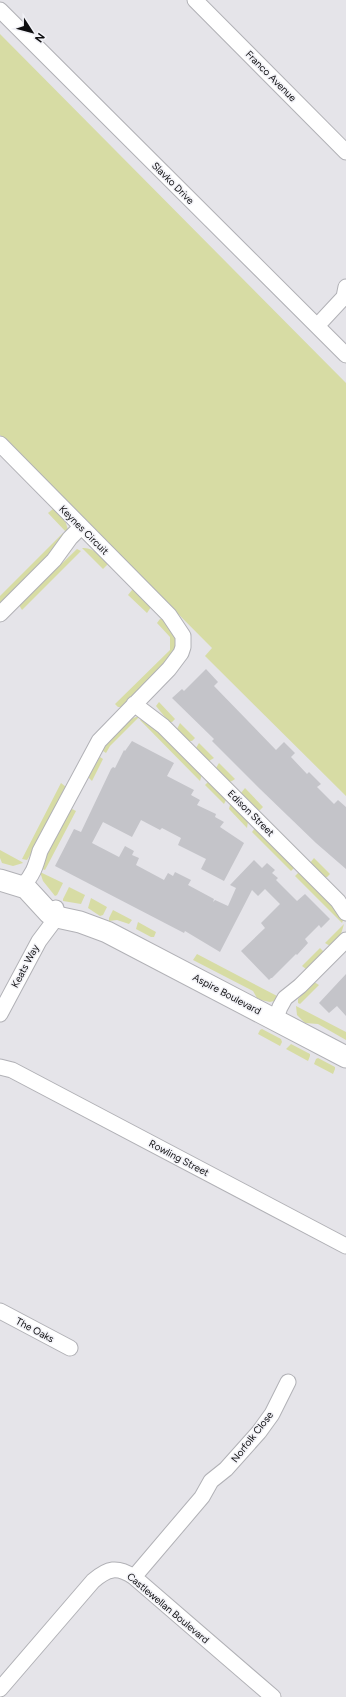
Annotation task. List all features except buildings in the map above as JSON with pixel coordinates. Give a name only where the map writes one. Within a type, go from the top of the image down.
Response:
[{"type":"street","name":"Franco Avenue","points":[[195,0],[346,152]]},
{"type":"street","name":"Slavko Drive","points":[[0,10],[346,355]]},
{"type":"street","points":[[317,326],[344,297],[346,287]]},
{"type":"street","name":"Keynes Circuit","points":[[0,444],[169,615],[186,626],[192,643],[185,658],[169,669],[99,741],[40,851],[29,864],[25,880]]},
{"type":"street","points":[[0,614],[54,560],[77,544],[85,530]]},
{"type":"street","name":"Edison Street","points":[[138,700],[344,907]]},
{"type":"street","points":[[0,868],[25,880],[30,891],[54,912]]},
{"type":"street","points":[[0,880],[25,880]]},
{"type":"street","name":"Aspire Boulevard","points":[[54,912],[102,929],[346,1057]]},
{"type":"street","name":"Keats Way","points":[[0,1014],[54,912]]},
{"type":"street","points":[[279,1022],[280,1007],[285,998],[300,986],[346,940]]},
{"type":"street","name":"Rowling Street","points":[[0,1059],[6,1069],[346,1246]]},
{"type":"street","name":"The Oaks","points":[[0,1311],[70,1348]]},
{"type":"street","name":"Norfolk Close","points":[[134,1577],[202,1497],[218,1487],[226,1470],[266,1423],[288,1382]]},
{"type":"street","name":"Castlewellan Boulevard","points":[[0,1689],[99,1576],[112,1570],[126,1572],[134,1577],[273,1697]]},
{"type":"green space","points":[[0,34],[346,383],[346,796],[205,656],[212,648],[0,435]]},
{"type":"green space","points":[[53,509],[65,520],[68,530],[66,532],[48,513]]},
{"type":"green space","points":[[63,533],[65,537],[64,540],[0,604],[0,596]]},
{"type":"green space","points":[[82,548],[90,549],[96,552],[107,563],[107,565],[103,569]]},
{"type":"green space","points":[[77,549],[81,551],[22,610],[19,605]]},
{"type":"green space","points":[[132,590],[134,590],[151,607],[147,613],[128,595]]},
{"type":"green space","points":[[160,619],[168,624],[173,630],[177,645],[169,659],[161,668],[121,707],[118,707],[115,704],[170,650],[170,637],[157,623]]},
{"type":"green space","points":[[159,702],[175,719],[172,722],[169,722],[156,706]]},
{"type":"green space","points":[[139,717],[110,746],[106,753],[103,751],[102,748],[105,744],[129,720]]},
{"type":"green space","points":[[144,718],[202,774],[200,781],[140,720]]},
{"type":"green space","points":[[180,723],[195,738],[192,741],[189,741],[177,729]]},
{"type":"green space","points":[[199,743],[214,758],[209,761],[196,748]]},
{"type":"green space","points":[[100,757],[103,759],[92,781],[88,777]]},
{"type":"green space","points":[[219,763],[235,779],[229,782],[216,768]]},
{"type":"green space","points":[[209,781],[225,797],[226,800],[224,804],[205,785]]},
{"type":"green space","points":[[61,783],[66,787],[32,852],[27,860],[22,859]]},
{"type":"green space","points":[[245,788],[263,807],[260,810],[257,810],[241,793]]},
{"type":"green space","points":[[230,805],[232,805],[248,821],[247,828],[229,809]]},
{"type":"green space","points":[[72,809],[76,811],[45,870],[42,869],[42,863],[70,810]]},
{"type":"green space","points":[[255,828],[293,866],[294,868],[291,871],[252,832]]},
{"type":"green space","points":[[0,850],[23,863],[13,866],[2,863],[0,858]]},
{"type":"green space","points":[[314,858],[330,874],[327,877],[324,877],[310,863]]},
{"type":"green space","points":[[40,872],[63,883],[57,895],[55,896],[43,881]]},
{"type":"green space","points":[[298,873],[301,873],[340,912],[344,918],[342,923],[295,876]]},
{"type":"green space","points":[[69,887],[85,895],[81,904],[63,901]]},
{"type":"green space","points":[[91,898],[107,907],[103,915],[100,916],[88,908]]},
{"type":"green space","points":[[113,910],[132,920],[129,924],[117,920],[109,921]]},
{"type":"green space","points":[[138,922],[156,932],[154,937],[151,937],[136,929]]},
{"type":"green space","points":[[344,924],[341,934],[330,946],[325,943]]},
{"type":"green space","points":[[320,948],[323,953],[306,969],[302,966]]},
{"type":"green space","points":[[197,954],[279,997],[278,1000],[270,1002],[257,998],[253,991],[193,960]]},
{"type":"green space","points":[[314,982],[319,985],[300,1004],[298,1003],[298,999]]},
{"type":"green space","points":[[296,1006],[346,1032],[346,1040],[318,1024],[305,1023],[297,1015]]},
{"type":"green space","points":[[262,1029],[281,1039],[282,1042],[280,1046],[258,1034]]},
{"type":"green space","points":[[291,1044],[310,1054],[308,1061],[286,1049]]},
{"type":"green space","points":[[318,1058],[335,1067],[333,1074],[314,1064]]}]
